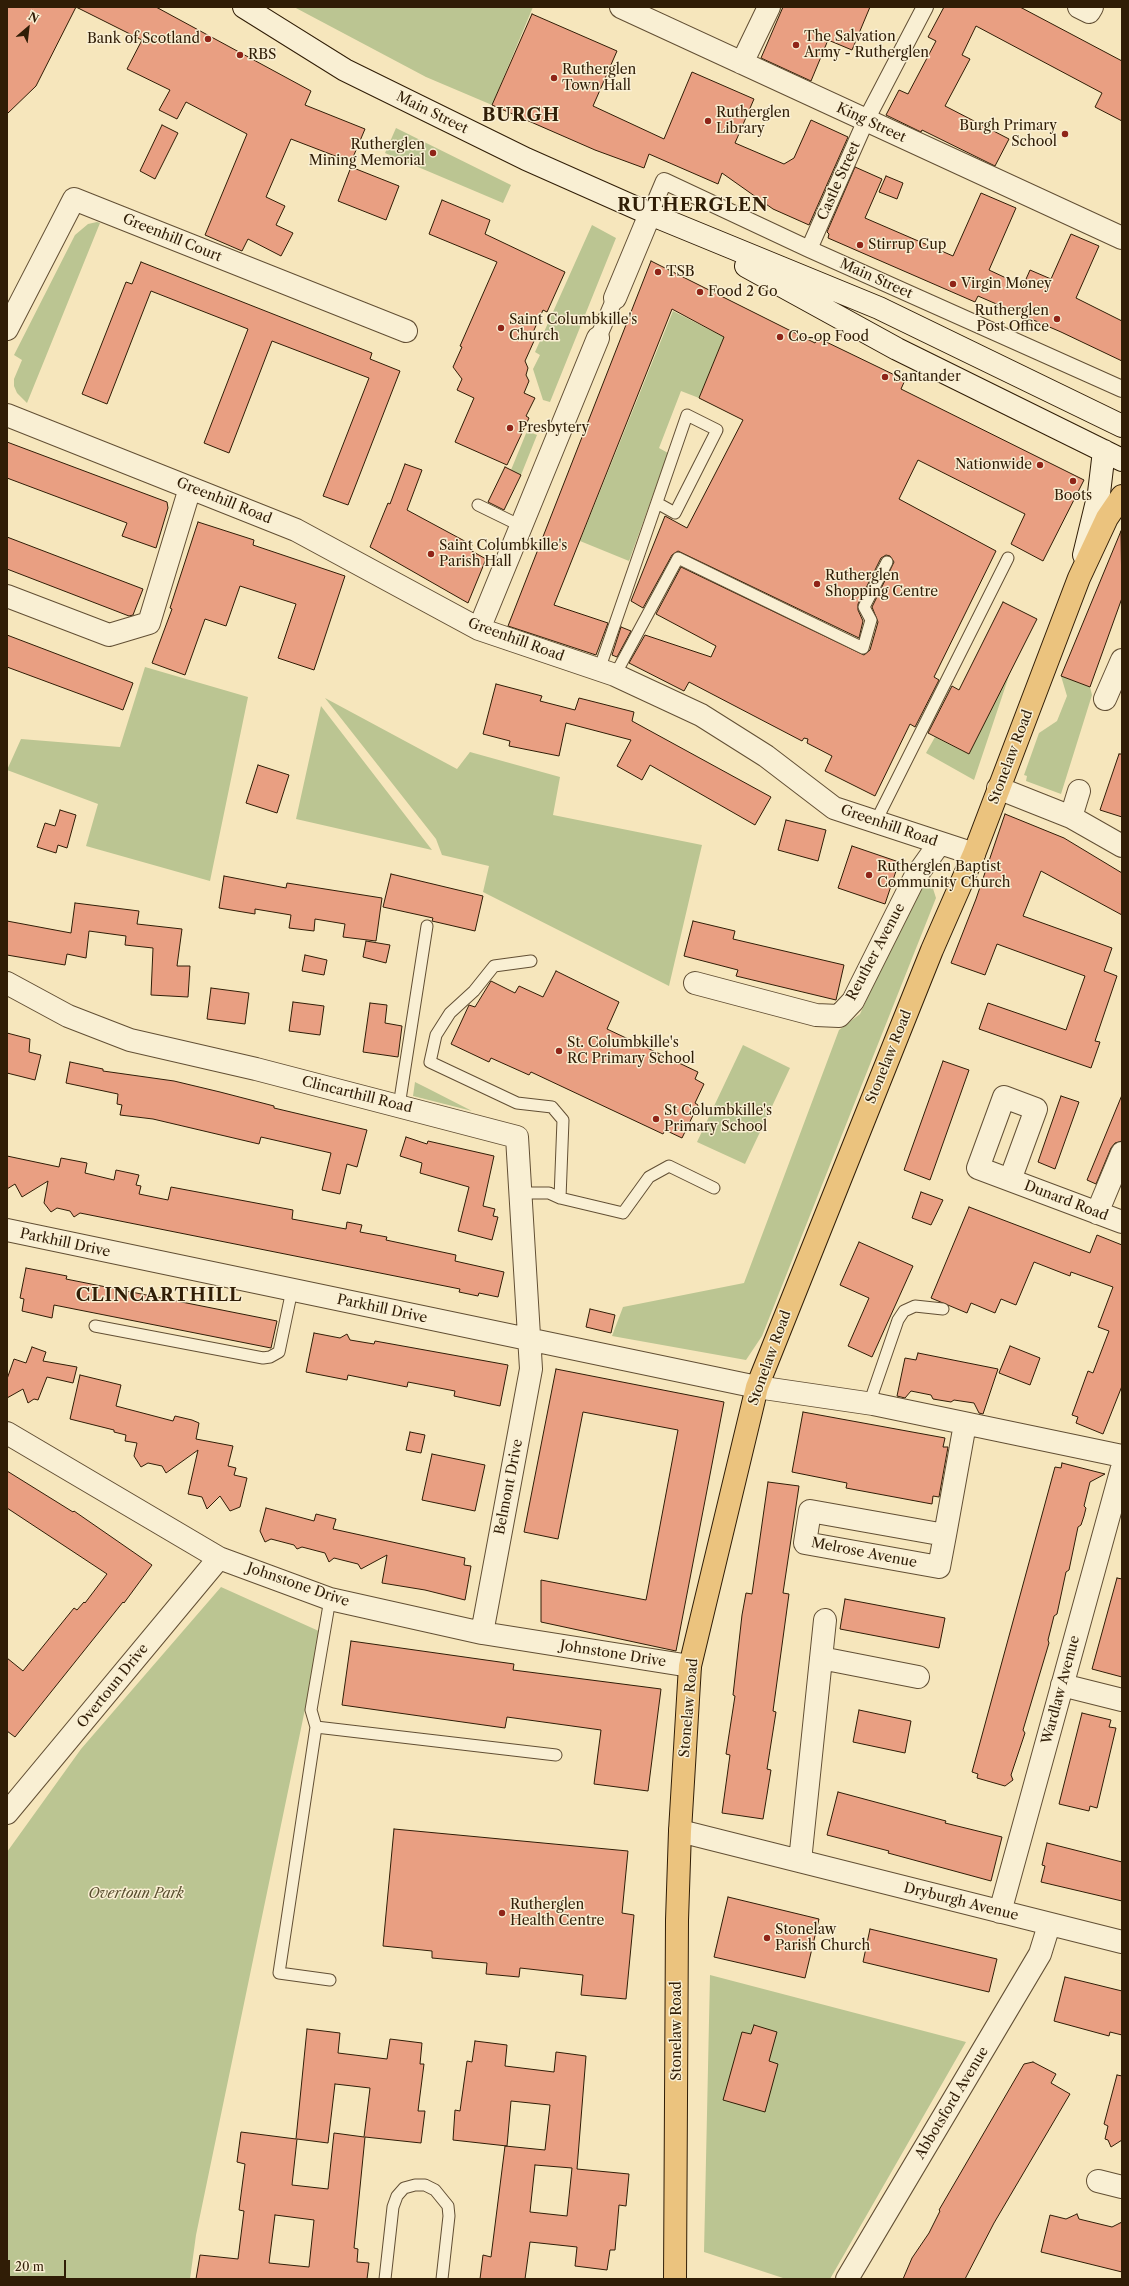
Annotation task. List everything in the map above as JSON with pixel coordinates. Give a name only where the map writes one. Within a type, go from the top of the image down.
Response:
[{"type":"main road","name":"Stonelaw Road","points":[[675,2279],[677,1920],[680,1831],[690,1666],[757,1387],[932,950],[974,854],[1079,578],[1107,518],[1122,496]]},
{"type":"street","name":"King Street","points":[[621,7],[1122,238]]},
{"type":"street","points":[[742,63],[769,7]]},
{"type":"street","name":"Castle Street","points":[[809,248],[866,120],[925,7]]},
{"type":"street","points":[[1079,7],[1089,12],[1092,7]]},
{"type":"street","name":"Main Street","points":[[247,8],[345,70],[526,159],[650,214],[879,308],[1122,426]]},
{"type":"street","name":"Main Street","points":[[650,214],[664,181],[1122,390]]},
{"type":"street","name":"Greenhill Court","points":[[7,329],[74,199],[406,331]]},
{"type":"street","points":[[479,629],[650,214]]},
{"type":"street","name":"Main Street","points":[[650,214],[896,349],[1113,456]]},
{"type":"street","name":"Greenhill Road","points":[[7,415],[296,530],[479,629],[607,673],[702,715],[766,756],[834,808],[875,823],[974,854]]},
{"type":"street","points":[[1079,578],[1099,493],[1113,456]]},
{"type":"street","points":[[7,596],[109,635],[148,623],[190,488]]},
{"type":"street","points":[[1105,699],[1122,664]]},
{"type":"street","points":[[998,788],[1071,817],[1122,846]]},
{"type":"street","points":[[1071,817],[1079,791]]},
{"type":"street","name":"Reuther Avenue","points":[[695,983],[816,1015],[840,1016],[853,1000],[914,879],[939,844]]},
{"type":"street","name":"Clincarthill Road","points":[[7,983],[68,1016],[130,1040],[256,1069],[517,1137],[519,1193],[531,1340]]},
{"type":"street","points":[[1097,1213],[1122,1153]]},
{"type":"street","name":"Dunard Road","points":[[1010,1180],[1122,1222]]},
{"type":"street","name":"Parkhill Drive","points":[[7,1230],[757,1387]]},
{"type":"street","name":"Belmont Drive","points":[[482,1633],[531,1369],[531,1340]]},
{"type":"street","points":[[757,1387],[869,1404],[1122,1456]]},
{"type":"street","name":"Melrose Avenue","points":[[945,1535],[810,1511],[805,1543],[939,1567],[945,1535],[965,1424]]},
{"type":"street","name":"Johnstone Drive","points":[[7,1433],[219,1558],[330,1599],[482,1633],[690,1666]]},
{"type":"street","name":"Wardlaw Avenue","points":[[1000,1912],[1122,1468]]},
{"type":"street","name":"Overtoun Drive","points":[[7,1813],[219,1558]]},
{"type":"street","points":[[800,1861],[824,1620]]},
{"type":"street","points":[[820,1658],[918,1677]]},
{"type":"street","points":[[1062,1685],[1122,1700]]},
{"type":"street","name":"Dryburgh Avenue","points":[[680,1831],[1049,1925],[1122,1942]]},
{"type":"street","name":"Abbotsford Avenue","points":[[847,2279],[1040,1954],[1049,1925]]},
{"type":"street","points":[[1098,2181],[1122,2187]]},
{"type":"lane","points":[[607,673],[657,503],[687,415],[717,430],[675,513],[657,503]]},
{"type":"lane","points":[[478,505],[521,526]]},
{"type":"lane","points":[[607,673],[678,558],[864,648],[872,620],[864,607],[887,562]]},
{"type":"lane","points":[[875,823],[1008,558]]},
{"type":"lane","points":[[399,1106],[427,926]]},
{"type":"lane","points":[[531,960],[494,966],[474,991],[450,1013],[436,1035],[430,1062],[517,1103],[552,1107],[563,1120],[560,1198]]},
{"type":"lane","points":[[519,1193],[549,1193],[560,1198],[623,1213],[649,1177],[669,1166],[714,1188]]},
{"type":"lane","points":[[96,1326],[263,1358],[270,1357],[279,1352],[283,1340],[292,1290]]},
{"type":"lane","points":[[869,1404],[898,1320],[904,1311],[915,1306],[943,1309]]},
{"type":"lane","points":[[330,1599],[311,1710],[316,1727],[279,1973],[330,1980]]},
{"type":"lane","points":[[316,1727],[556,1755]]},
{"type":"lane","points":[[385,2279],[393,2207],[397,2196],[404,2188],[415,2185],[425,2185],[435,2190],[448,2206],[449,2216],[442,2279]]},
{"type":"green space","points":[[294,7],[533,7],[492,105],[426,77]]},
{"type":"green space","points":[[396,128],[511,185],[503,203],[385,153]]},
{"type":"green space","points":[[97,222],[100,223],[27,403],[17,393],[14,386],[14,379],[22,360],[14,355],[75,235],[88,224]]},
{"type":"green space","points":[[592,225],[616,238],[550,402],[543,400],[533,369],[540,355],[535,352]]},
{"type":"green space","points":[[673,311],[724,337],[699,398],[681,391],[659,448],[668,453],[629,561],[580,541]]},
{"type":"green space","points":[[527,431],[537,435],[521,475],[511,470]]},
{"type":"green space","points":[[145,667],[248,697],[210,881],[86,846],[98,804],[7,770],[21,739],[120,747]]},
{"type":"green space","points":[[1012,667],[974,780],[926,753],[935,737],[969,754]]},
{"type":"green space","points":[[1061,676],[1090,687],[1092,695],[1061,794],[1026,781],[1027,776],[1024,775],[1039,733],[1057,721],[1067,696]]},
{"type":"green space","points":[[325,698],[457,769],[470,752],[560,777],[553,815],[702,845],[669,986],[483,892],[489,866],[442,855],[436,839]]},
{"type":"green space","points":[[321,706],[432,850],[296,819]]},
{"type":"green space","points":[[929,876],[936,898],[762,1336],[746,1360],[612,1336],[623,1307],[744,1283],[839,1030],[860,1014],[921,881]]},
{"type":"green space","points":[[743,1045],[790,1068],[745,1164],[697,1142]]},
{"type":"green space","points":[[415,1082],[427,1088],[472,1111],[413,1096]]},
{"type":"green space","name":"Overtoun Park","points":[[221,1587],[321,1632],[196,2235],[190,2279],[7,2279],[7,1852],[81,1749]]},
{"type":"green space","points":[[710,1975],[966,2042],[830,2279],[786,2279],[704,2252]]},
{"type":"building","points":[[7,7],[76,7],[36,86],[7,114]]},
{"type":"building","points":[[76,7],[156,7],[311,91],[305,105],[365,129],[351,162],[291,139],[266,197],[285,206],[276,225],[293,233],[281,256],[248,239],[242,251],[205,235],[247,134],[186,102],[177,119],[159,110],[170,90],[127,69],[142,40]]},
{"type":"building","name":"The Salvation Army - Rutherglen","points":[[783,7],[870,7],[852,50],[828,40],[811,81],[761,58]]},
{"type":"building","points":[[944,7],[1020,7],[1122,61],[1122,121],[1095,107],[1102,93],[976,26],[962,55],[970,59],[945,106],[1009,139],[995,166],[922,130],[921,132],[886,115],[899,90],[908,94],[936,41],[928,37]]},
{"type":"building","points":[[532,14],[617,51],[593,106],[664,139],[692,72],[754,99],[735,143],[784,164],[794,158],[811,120],[848,137],[809,225],[773,209],[722,173],[718,184],[649,154],[644,168],[595,150],[492,105]]},
{"type":"building","points":[[162,125],[178,133],[155,179],[140,171]]},
{"type":"building","points":[[351,167],[399,186],[386,220],[338,201]]},
{"type":"building","points":[[855,167],[882,179],[865,218],[953,256],[981,193],[1016,208],[989,270],[1023,286],[1030,270],[1051,279],[1071,234],[1099,246],[1076,298],[1122,321],[1122,361],[1061,332],[978,296],[975,302],[828,238],[829,234],[827,232]]},
{"type":"building","points":[[886,176],[903,183],[897,199],[879,192]]},
{"type":"building","name":"Saint Columbkille's Church","points":[[442,200],[490,220],[485,234],[565,272],[547,312],[543,310],[530,339],[534,341],[525,361],[528,368],[526,375],[529,381],[524,393],[535,398],[526,416],[529,418],[507,465],[455,442],[474,398],[457,390],[462,379],[453,367],[462,347],[460,346],[497,262],[429,234]]},
{"type":"building","points":[[651,261],[815,343],[818,338],[905,380],[901,389],[1084,480],[1043,561],[1011,544],[1025,514],[918,460],[899,499],[996,551],[934,677],[939,680],[915,727],[910,724],[875,796],[825,771],[832,756],[807,743],[808,739],[804,738],[802,741],[689,682],[684,691],[629,663],[645,635],[711,657],[716,646],[656,614],[681,567],[864,655],[870,650],[878,622],[872,607],[894,562],[890,556],[886,555],[881,558],[858,604],[858,610],[863,621],[859,638],[678,551],[672,555],[643,608],[631,601],[665,516],[687,528],[743,420],[699,398],[724,337],[672,309],[554,605],[608,623],[596,655],[508,626]]},
{"type":"building","points":[[141,262],[372,353],[370,359],[400,371],[348,505],[323,496],[369,378],[272,341],[229,453],[204,443],[248,329],[151,291],[107,404],[82,394],[126,282],[132,284]]},
{"type":"building","points":[[7,442],[167,502],[168,508],[156,548],[122,536],[127,523],[7,478]]},
{"type":"building","name":"Saint Columbkille's Parish Hall","points":[[405,464],[422,470],[407,510],[472,545],[470,550],[486,559],[468,603],[370,547],[388,503],[390,504]]},
{"type":"building","points":[[505,467],[521,475],[504,510],[488,502]]},
{"type":"building","points":[[198,522],[254,540],[253,545],[345,576],[314,670],[278,658],[296,604],[240,586],[226,626],[205,619],[185,675],[152,663],[172,609],[170,608]]},
{"type":"building","points":[[1121,531],[1122,598],[1090,687],[1061,676]]},
{"type":"building","points":[[7,537],[143,589],[133,615],[129,616],[7,569]]},
{"type":"building","points":[[1003,602],[1037,619],[969,754],[928,733],[952,686],[959,690]]},
{"type":"building","points":[[621,627],[631,631],[617,657],[612,655]]},
{"type":"building","points":[[7,635],[133,683],[123,710],[7,667]]},
{"type":"building","points":[[496,684],[542,696],[540,701],[575,710],[579,698],[634,712],[632,721],[771,797],[755,825],[650,765],[642,780],[617,766],[631,740],[566,723],[559,756],[509,746],[510,741],[483,734]]},
{"type":"building","points":[[1119,754],[1122,754],[1122,817],[1100,810]]},
{"type":"building","points":[[258,765],[289,775],[277,813],[246,803]]},
{"type":"building","points":[[60,810],[76,815],[67,848],[58,845],[56,853],[37,847],[45,823],[55,826]]},
{"type":"building","points":[[1005,814],[1064,838],[1122,873],[1122,915],[1041,871],[1023,916],[1112,948],[1104,971],[1117,976],[1095,1041],[1100,1042],[1091,1068],[979,1029],[988,1003],[1066,1030],[1085,976],[997,944],[985,975],[951,963],[976,899]]},
{"type":"building","points":[[786,820],[826,830],[818,861],[778,850]]},
{"type":"building","name":"Rutherglen Baptist Community Church","points":[[852,846],[899,862],[885,904],[838,888]]},
{"type":"building","points":[[391,874],[483,896],[475,931],[432,921],[433,918],[383,907]]},
{"type":"building","points":[[224,876],[286,888],[287,883],[382,898],[376,941],[343,937],[345,924],[315,919],[314,931],[289,928],[291,915],[255,909],[255,914],[219,908]]},
{"type":"building","points":[[75,903],[139,911],[137,924],[182,929],[177,966],[190,966],[188,997],[151,995],[153,948],[125,945],[126,936],[89,931],[86,958],[67,954],[65,965],[7,955],[7,921],[71,933]]},
{"type":"building","points":[[693,921],[735,931],[733,939],[844,965],[836,1000],[736,976],[738,970],[684,956]]},
{"type":"building","points":[[366,941],[390,945],[386,963],[363,957]]},
{"type":"building","points":[[305,955],[327,960],[324,975],[302,971]]},
{"type":"building","name":"St. Columbkille's RC Primary School","points":[[556,971],[619,1002],[607,1029],[698,1072],[695,1079],[704,1084],[695,1103],[698,1105],[682,1138],[665,1130],[663,1134],[531,1072],[529,1075],[491,1058],[489,1062],[451,1044],[469,1005],[475,1007],[491,981],[515,993],[519,986],[543,997]]},
{"type":"building","points":[[211,988],[249,993],[245,1024],[207,1019]]},
{"type":"building","points":[[293,1002],[324,1006],[320,1035],[289,1031]]},
{"type":"building","points":[[370,1003],[387,1005],[385,1023],[402,1026],[398,1057],[363,1052]]},
{"type":"building","points":[[7,1033],[30,1039],[29,1052],[41,1055],[35,1080],[7,1073]]},
{"type":"building","points":[[943,1061],[969,1070],[930,1180],[904,1170]]},
{"type":"building","points":[[70,1062],[103,1069],[103,1071],[174,1081],[274,1106],[274,1108],[367,1130],[357,1167],[347,1164],[340,1194],[322,1190],[331,1153],[261,1137],[259,1144],[153,1119],[120,1115],[122,1105],[117,1104],[118,1094],[66,1083]]},
{"type":"building","points":[[1122,1095],[1122,1141],[1115,1143],[1111,1148],[1096,1184],[1087,1180]]},
{"type":"building","points":[[1061,1096],[1079,1102],[1055,1169],[1038,1162]]},
{"type":"building","points":[[406,1137],[427,1144],[428,1141],[494,1156],[483,1206],[495,1209],[493,1216],[498,1217],[492,1240],[458,1231],[469,1187],[420,1173],[422,1163],[400,1156]]},
{"type":"building","points":[[7,1156],[59,1167],[61,1158],[87,1163],[85,1173],[114,1180],[116,1170],[139,1175],[136,1185],[141,1186],[139,1194],[168,1200],[171,1187],[293,1210],[292,1219],[346,1229],[347,1222],[362,1225],[360,1232],[387,1237],[386,1240],[456,1255],[455,1261],[504,1272],[498,1297],[479,1293],[478,1296],[459,1292],[460,1289],[80,1213],[74,1217],[70,1211],[57,1208],[51,1212],[44,1203],[48,1181],[22,1197],[15,1184],[7,1189]]},
{"type":"building","points":[[921,1192],[943,1200],[931,1225],[912,1218]]},
{"type":"building","points":[[969,1207],[1090,1253],[1097,1235],[1122,1245],[1122,1386],[1103,1434],[1076,1423],[1078,1417],[1072,1415],[1088,1371],[1093,1373],[1109,1331],[1098,1327],[1113,1287],[1071,1272],[1070,1276],[1034,1262],[1016,1305],[1001,1299],[995,1313],[971,1303],[967,1313],[931,1298]]},
{"type":"building","points":[[859,1242],[913,1266],[872,1357],[848,1346],[869,1298],[840,1285]]},
{"type":"building","points":[[26,1268],[67,1276],[66,1279],[277,1321],[271,1348],[54,1305],[52,1318],[22,1311],[24,1299],[20,1298]]},
{"type":"building","points":[[590,1309],[615,1315],[611,1333],[586,1327]]},
{"type":"building","points":[[314,1333],[340,1338],[347,1334],[350,1340],[374,1344],[375,1341],[508,1365],[500,1406],[454,1396],[455,1391],[408,1382],[407,1387],[348,1375],[347,1380],[306,1372]]},
{"type":"building","points":[[1010,1346],[1040,1358],[1030,1385],[999,1373]]},
{"type":"building","points":[[32,1347],[46,1352],[43,1361],[77,1367],[73,1383],[47,1377],[38,1400],[34,1399],[28,1403],[23,1389],[7,1398],[7,1379],[14,1359],[26,1363]]},
{"type":"building","points":[[918,1353],[998,1369],[983,1414],[979,1413],[974,1403],[954,1400],[951,1402],[933,1399],[931,1395],[911,1391],[905,1398],[897,1396],[905,1358],[916,1360]]},
{"type":"building","points":[[556,1369],[724,1402],[676,1651],[541,1622],[541,1580],[646,1600],[678,1430],[583,1412],[558,1539],[524,1532]]},
{"type":"building","points":[[80,1375],[121,1385],[116,1406],[173,1421],[175,1416],[192,1420],[199,1423],[196,1439],[233,1446],[228,1466],[236,1468],[234,1475],[247,1478],[240,1507],[230,1511],[220,1496],[207,1509],[202,1497],[188,1494],[198,1450],[166,1473],[162,1466],[148,1463],[141,1467],[134,1456],[137,1443],[125,1441],[126,1435],[114,1432],[114,1430],[70,1419]]},
{"type":"building","points":[[803,1412],[945,1438],[943,1447],[948,1447],[939,1497],[933,1496],[932,1504],[846,1488],[847,1483],[792,1472]]},
{"type":"building","points":[[410,1432],[425,1435],[421,1453],[406,1450]]},
{"type":"building","points":[[432,1454],[485,1465],[475,1511],[422,1500]]},
{"type":"building","points":[[1062,1463],[1105,1474],[1090,1482],[1084,1506],[1086,1508],[1084,1516],[1081,1525],[1078,1527],[1069,1570],[1066,1572],[1057,1614],[1054,1616],[1048,1640],[1049,1643],[1023,1730],[1025,1733],[1011,1775],[1013,1780],[1005,1786],[977,1778],[978,1774],[972,1772],[1055,1467],[1061,1468]]},
{"type":"building","points":[[7,1471],[73,1512],[74,1511],[152,1565],[124,1603],[123,1602],[15,1737],[7,1731],[7,1658],[23,1671],[74,1608],[77,1610],[84,1602],[85,1603],[107,1574],[7,1508]]},
{"type":"building","points":[[768,1482],[799,1486],[783,1593],[789,1594],[773,1711],[776,1712],[767,1769],[771,1770],[763,1819],[722,1813],[730,1755],[726,1754],[735,1696],[733,1695],[742,1615],[746,1593],[752,1594]]},
{"type":"building","points":[[266,1508],[314,1521],[316,1514],[336,1519],[333,1529],[465,1558],[464,1565],[471,1566],[465,1600],[425,1590],[382,1583],[387,1555],[361,1569],[358,1564],[334,1558],[329,1562],[325,1553],[302,1547],[297,1549],[294,1545],[271,1539],[265,1542],[260,1531]]},
{"type":"building","points":[[1117,1578],[1122,1579],[1122,1677],[1092,1669]]},
{"type":"building","points":[[845,1599],[945,1618],[939,1648],[840,1629]]},
{"type":"building","points":[[351,1641],[514,1664],[513,1670],[661,1689],[648,1791],[594,1784],[601,1730],[507,1717],[505,1728],[342,1705]]},
{"type":"building","points":[[859,1710],[911,1721],[905,1753],[853,1742]]},
{"type":"building","points":[[1082,1713],[1111,1720],[1109,1727],[1116,1728],[1097,1808],[1090,1806],[1089,1811],[1059,1804]]},
{"type":"building","points":[[838,1792],[946,1821],[945,1823],[1002,1837],[991,1881],[888,1853],[889,1851],[827,1835]]},
{"type":"building","name":"Rutherglen Health Centre","points":[[394,1829],[628,1851],[622,1913],[634,1915],[626,1999],[581,1995],[583,1975],[520,1968],[519,1977],[486,1974],[487,1963],[432,1958],[432,1951],[383,1946]]},
{"type":"building","points":[[1047,1843],[1122,1862],[1122,1901],[1041,1882],[1045,1866],[1042,1865]]},
{"type":"building","name":"Stonelaw Parish Church","points":[[728,1897],[819,1919],[805,1978],[714,1957]]},
{"type":"building","points":[[870,1929],[997,1959],[989,1992],[863,1962]]},
{"type":"building","points":[[1065,1977],[1122,1991],[1122,2035],[1110,2032],[1109,2036],[1054,2021]]},
{"type":"building","points":[[754,2025],[777,2032],[769,2061],[778,2064],[765,2112],[723,2100],[742,2032],[751,2034]]},
{"type":"building","points":[[307,2029],[340,2033],[338,2053],[387,2059],[390,2039],[422,2043],[420,2064],[424,2064],[418,2111],[425,2111],[421,2143],[365,2137],[354,2248],[358,2249],[357,2262],[369,2263],[367,2279],[196,2279],[200,2255],[238,2259],[244,2211],[239,2210],[245,2164],[237,2162],[241,2132],[296,2139]],"holes":[[[335,2084],[370,2088],[364,2137],[334,2133],[328,2189],[292,2185],[297,2139],[328,2143]],[[275,2215],[314,2220],[309,2267],[269,2263]]]},
{"type":"building","points":[[475,2041],[507,2045],[505,2066],[554,2072],[556,2052],[586,2056],[577,2169],[629,2174],[626,2206],[619,2205],[615,2250],[610,2250],[607,2270],[575,2266],[577,2247],[530,2242],[525,2279],[480,2279],[483,2255],[491,2257],[505,2146],[545,2150],[550,2105],[511,2101],[507,2146],[453,2140],[455,2110],[460,2111],[467,2061],[472,2062]],"holes":[[[535,2165],[572,2168],[567,2216],[530,2212]]]},
{"type":"building","points":[[1033,2062],[1056,2074],[1051,2083],[1070,2094],[994,2223],[965,2279],[903,2279],[912,2258],[929,2233],[940,2211],[939,2210],[1024,2064]]},
{"type":"building","points":[[1117,2075],[1122,2076],[1122,2140],[1111,2147],[1108,2140],[1105,2139],[1108,2126],[1104,2124]]},
{"type":"building","points":[[1077,2214],[1079,2219],[1112,2227],[1122,2222],[1122,2272],[1041,2252],[1050,2215],[1066,2219]]},
{"type":"place","name":"Bank of Scotland","points":[[208,39]]},
{"type":"place","name":"The Salvation Army - Rutherglen","points":[[796,45]]},
{"type":"place","name":"RBS","points":[[240,55]]},
{"type":"place","name":"Rutherglen Town Hall","points":[[554,78]]},
{"type":"place","name":"Rutherglen Library","points":[[708,121]]},
{"type":"place","name":"Burgh Primary School","points":[[1065,134]]},
{"type":"place","name":"Rutherglen Mining Memorial","points":[[433,153]]},
{"type":"place","name":"Stirrup Cup","points":[[860,245]]},
{"type":"place","name":"TSB","points":[[658,272]]},
{"type":"place","name":"Virgin Money","points":[[953,284]]},
{"type":"place","name":"Food 2 Go","points":[[700,292]]},
{"type":"place","name":"Rutherglen Post Office","points":[[1057,319]]},
{"type":"place","name":"Saint Columbkille's Church","points":[[501,328]]},
{"type":"place","name":"Co-op Food","points":[[780,337]]},
{"type":"place","name":"Santander","points":[[885,377]]},
{"type":"place","name":"Presbytery","points":[[510,428]]},
{"type":"place","name":"Nationwide","points":[[1040,465]]},
{"type":"place","name":"Boots","points":[[1073,481]]},
{"type":"place","name":"Saint Columbkille's Parish Hall","points":[[431,554]]},
{"type":"place","name":"Rutherglen Shopping Centre","points":[[817,584]]},
{"type":"place","name":"Rutherglen Baptist Community Church","points":[[869,875]]},
{"type":"place","name":"St. Columbkille's RC Primary School","points":[[559,1051]]},
{"type":"place","name":"St Columbkille's Primary School","points":[[656,1119]]},
{"type":"place","name":"Rutherglen Health Centre","points":[[502,1913]]},
{"type":"place","name":"Stonelaw Parish Church","points":[[767,1938]]},
{"type":"district","name":"BURGH","points":[[521,116]]},
{"type":"district","name":"RUTHERGLEN","points":[[693,206]]},
{"type":"district","name":"CLINCARTHILL","points":[[159,1296]]}]
